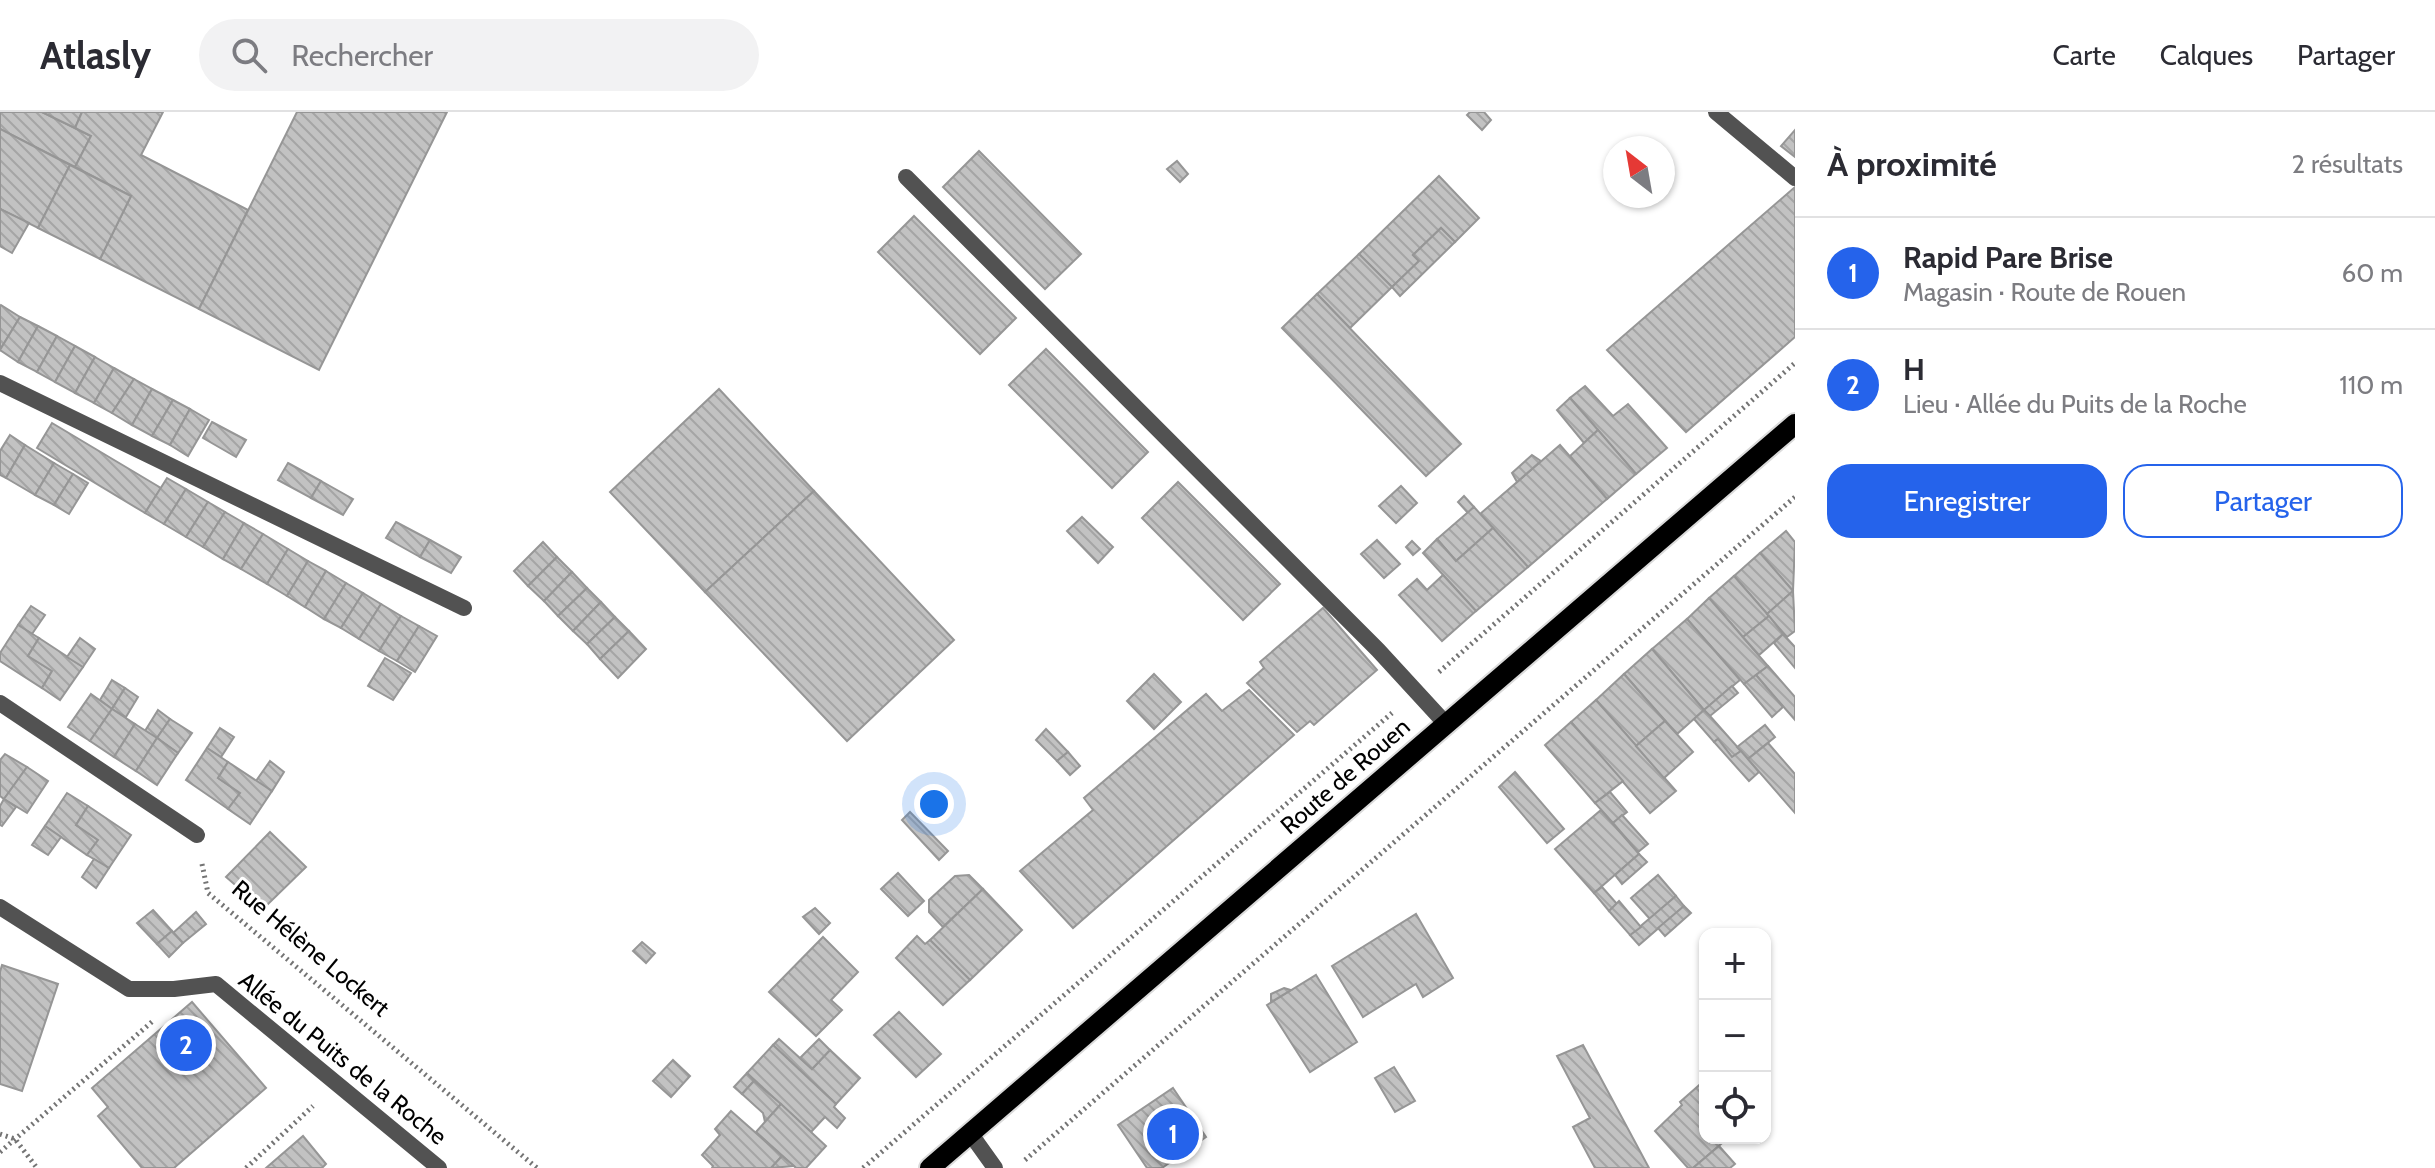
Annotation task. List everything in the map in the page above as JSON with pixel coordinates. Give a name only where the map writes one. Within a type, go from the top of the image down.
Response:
[{"type":"main road","name":"Route de Rouen","points":[[930,1168],[1795,424]]},
{"type":"street","points":[[1716,112],[1795,178]]},
{"type":"street","points":[[906,177],[1446,724]]},
{"type":"street","points":[[0,383],[464,608]]},
{"type":"street","points":[[0,703],[197,835]]},
{"type":"street","name":"Allée du Puits de la Roche","points":[[0,907],[129,989],[216,984],[439,1168]]},
{"type":"street","points":[[970,1133],[995,1168]]},
{"type":"path","points":[[863,1168],[1795,363]]},
{"type":"path","points":[[1015,1168],[1795,497]]},
{"type":"path","name":"Rue Hélène Lockert","points":[[197,835],[208,893],[537,1168]]},
{"type":"path","points":[[0,1152],[193,987]]},
{"type":"path","points":[[246,1168],[338,1084]]},
{"type":"path","points":[[0,1134],[15,1139],[37,1168]]},
{"type":"building","points":[[0,112],[42,112],[91,136],[75,167],[0,129]]},
{"type":"building","points":[[42,112],[82,112],[75,128]]},
{"type":"building","points":[[82,112],[163,112],[141,155],[248,210],[199,309],[100,259],[131,196],[75,167],[91,136],[75,128]]},
{"type":"building","points":[[297,112],[447,112],[319,370],[199,309]]},
{"type":"building","points":[[1470,112],[1484,112],[1491,120],[1482,130],[1467,115]]},
{"type":"building","points":[[0,129],[70,165],[38,228],[0,209]]},
{"type":"building","points":[[1795,130],[1795,157],[1781,146]]},
{"type":"building","points":[[979,151],[1081,254],[1045,289],[943,187]]},
{"type":"building","points":[[1177,161],[1188,174],[1180,182],[1167,169]]},
{"type":"building","points":[[70,165],[131,196],[100,259],[38,228]]},
{"type":"building","points":[[1439,176],[1479,218],[1455,242],[1441,228],[1413,255],[1419,261],[1392,287],[1359,254]]},
{"type":"building","points":[[1795,187],[1795,337],[1686,432],[1607,350]]},
{"type":"building","points":[[0,209],[29,223],[12,253],[0,246]]},
{"type":"building","points":[[914,216],[1016,318],[980,354],[878,252]]},
{"type":"building","points":[[1441,228],[1455,242],[1400,296],[1392,287],[1419,261],[1413,255]]},
{"type":"building","points":[[1359,254],[1392,287],[1350,328],[1317,294]]},
{"type":"building","points":[[1317,294],[1461,444],[1426,476],[1282,328]]},
{"type":"building","points":[[0,306],[20,317],[0,350]]},
{"type":"building","points":[[20,317],[38,326],[18,362],[0,350]]},
{"type":"building","points":[[38,326],[57,336],[37,372],[18,362]]},
{"type":"building","points":[[57,336],[75,346],[55,382],[37,372]]},
{"type":"building","points":[[75,346],[95,357],[75,393],[55,382]]},
{"type":"building","points":[[1046,349],[1148,452],[1112,488],[1009,385]]},
{"type":"building","points":[[95,357],[114,368],[94,403],[75,393]]},
{"type":"building","points":[[114,368],[134,379],[112,413],[94,403]]},
{"type":"building","points":[[134,379],[152,389],[132,425],[112,413]]},
{"type":"building","points":[[1585,386],[1613,416],[1628,404],[1667,448],[1636,474],[1570,398]]},
{"type":"building","points":[[152,389],[173,400],[152,436],[132,425]]},
{"type":"building","points":[[719,389],[814,491],[705,592],[610,492]]},
{"type":"building","points":[[1570,398],[1598,430],[1584,443],[1557,410]]},
{"type":"building","points":[[173,400],[190,409],[170,445],[152,436]]},
{"type":"building","points":[[190,409],[209,420],[188,456],[170,445]]},
{"type":"building","points":[[212,422],[246,440],[236,457],[203,438]]},
{"type":"building","points":[[52,423],[161,488],[145,513],[37,448]]},
{"type":"building","points":[[1598,430],[1636,474],[1607,499],[1570,456]]},
{"type":"building","points":[[10,435],[25,445],[6,478],[0,475],[0,451]]},
{"type":"building","points":[[25,445],[54,463],[35,495],[6,478]]},
{"type":"building","points":[[1560,445],[1607,499],[1528,567],[1480,514]]},
{"type":"building","points":[[1532,455],[1541,461],[1517,482],[1512,473]]},
{"type":"building","points":[[54,463],[73,474],[54,505],[35,495]]},
{"type":"building","points":[[288,463],[321,481],[311,498],[278,480]]},
{"type":"building","points":[[73,474],[88,483],[69,514],[54,505]]},
{"type":"building","points":[[167,478],[186,489],[164,524],[145,513]]},
{"type":"building","points":[[321,481],[353,499],[343,515],[311,498]]},
{"type":"building","points":[[1178,482],[1280,584],[1243,620],[1142,518]]},
{"type":"building","points":[[1401,486],[1417,503],[1396,523],[1379,506]]},
{"type":"building","points":[[186,489],[208,502],[186,537],[164,524]]},
{"type":"building","points":[[814,491],[954,640],[847,741],[705,592]]},
{"type":"building","points":[[1464,496],[1474,507],[1468,513],[1458,502]]},
{"type":"building","points":[[208,502],[225,512],[203,547],[186,537]]},
{"type":"building","points":[[1474,507],[1493,528],[1456,561],[1437,539]]},
{"type":"building","points":[[225,512],[244,523],[223,559],[203,547]]},
{"type":"building","points":[[1082,517],[1113,547],[1098,563],[1067,531]]},
{"type":"building","points":[[396,522],[430,540],[420,557],[386,538]]},
{"type":"building","points":[[244,523],[263,534],[241,569],[223,559]]},
{"type":"building","points":[[1493,528],[1528,567],[1476,611],[1423,553],[1437,539],[1456,561]]},
{"type":"building","points":[[1786,531],[1795,542],[1793,591],[1760,553]]},
{"type":"building","points":[[263,534],[288,549],[267,584],[241,569]]},
{"type":"building","points":[[430,540],[461,557],[451,573],[420,557]]},
{"type":"building","points":[[1377,540],[1400,564],[1384,578],[1361,554]]},
{"type":"building","points":[[1412,541],[1420,549],[1413,555],[1406,547]]},
{"type":"building","points":[[543,542],[557,557],[528,586],[514,571]]},
{"type":"building","points":[[288,549],[308,561],[287,596],[267,584]]},
{"type":"building","points":[[1760,553],[1793,591],[1767,614],[1734,576]]},
{"type":"building","points":[[557,557],[572,572],[544,601],[528,586]]},
{"type":"building","points":[[308,561],[326,571],[305,607],[287,596]]},
{"type":"building","points":[[326,571],[346,583],[324,619],[305,607]]},
{"type":"building","points":[[572,572],[587,588],[558,616],[544,601]]},
{"type":"building","points":[[1443,575],[1476,611],[1442,641],[1399,595],[1417,579],[1427,590]]},
{"type":"building","points":[[1734,576],[1769,616],[1743,637],[1709,598]]},
{"type":"building","points":[[346,583],[363,593],[341,628],[324,619]]},
{"type":"building","points":[[587,588],[601,602],[573,631],[558,616]]},
{"type":"building","points":[[1793,591],[1795,631],[1787,637],[1767,614]]},
{"type":"building","points":[[363,593],[381,604],[359,639],[341,628]]},
{"type":"building","points":[[1709,598],[1768,666],[1744,684],[1687,619]]},
{"type":"building","points":[[601,602],[615,617],[587,644],[573,631]]},
{"type":"building","points":[[381,604],[401,616],[379,651],[359,639]]},
{"type":"building","points":[[31,606],[45,615],[32,634],[18,625]]},
{"type":"building","points":[[1323,608],[1377,670],[1314,725],[1310,721],[1297,732],[1247,683],[1264,668],[1260,662]]},
{"type":"building","points":[[401,616],[419,626],[397,661],[379,651]]},
{"type":"building","points":[[1769,616],[1783,634],[1759,655],[1743,637]]},
{"type":"building","points":[[615,617],[629,631],[600,659],[587,644]]},
{"type":"building","points":[[1687,619],[1740,680],[1704,710],[1652,649]]},
{"type":"building","points":[[18,625],[39,638],[28,656],[52,671],[42,688],[0,661],[0,653]]},
{"type":"building","points":[[419,626],[437,636],[415,672],[397,661]]},
{"type":"building","points":[[629,631],[646,649],[618,678],[600,659]]},
{"type":"building","points":[[1783,634],[1795,647],[1795,668],[1774,643]]},
{"type":"building","points":[[39,638],[83,667],[60,700],[42,688],[52,671],[28,656]]},
{"type":"building","points":[[80,638],[95,649],[83,667],[67,657]]},
{"type":"building","points":[[1652,649],[1704,710],[1677,734],[1624,674]]},
{"type":"building","points":[[385,658],[411,673],[393,700],[368,686]]},
{"type":"building","points":[[1768,666],[1795,697],[1795,720],[1756,675]]},
{"type":"building","points":[[1154,674],[1181,702],[1154,729],[1127,701]]},
{"type":"building","points":[[1624,674],[1665,721],[1636,746],[1596,700]]},
{"type":"building","points":[[1756,675],[1783,707],[1772,717],[1744,684]]},
{"type":"building","points":[[112,680],[125,688],[112,709],[100,700]]},
{"type":"building","points":[[1732,686],[1738,693],[1710,716],[1704,710]]},
{"type":"building","points":[[125,688],[138,697],[126,717],[112,709]]},
{"type":"building","points":[[1249,690],[1294,735],[1073,928],[1020,871],[1093,810],[1084,798],[1206,694],[1222,711]]},
{"type":"building","points":[[91,694],[112,709],[90,741],[68,727]]},
{"type":"building","points":[[1596,700],[1676,791],[1650,813],[1571,722]]},
{"type":"building","points":[[112,709],[135,724],[114,757],[90,741]]},
{"type":"building","points":[[158,710],[170,719],[157,738],[145,731]]},
{"type":"building","points":[[1704,710],[1741,751],[1732,757],[1718,739],[1714,742],[1694,719]]},
{"type":"building","points":[[170,719],[192,733],[178,753],[157,738]]},
{"type":"building","points":[[1665,721],[1693,752],[1664,778],[1636,746]]},
{"type":"building","points":[[1571,722],[1623,781],[1595,803],[1545,745]]},
{"type":"building","points":[[135,724],[157,738],[136,771],[114,757]]},
{"type":"building","points":[[1765,725],[1775,737],[1748,759],[1737,747]]},
{"type":"building","points":[[220,728],[234,737],[221,757],[207,748]]},
{"type":"building","points":[[1046,729],[1068,752],[1057,761],[1036,740]]},
{"type":"building","points":[[157,738],[178,753],[157,785],[136,771]]},
{"type":"building","points":[[1718,739],[1732,757],[1741,751],[1759,772],[1749,781],[1714,742]]},
{"type":"building","points":[[1768,743],[1795,774],[1795,813],[1748,759]]},
{"type":"building","points":[[207,748],[228,762],[218,778],[240,793],[228,809],[186,780]]},
{"type":"building","points":[[1068,752],[1080,766],[1070,775],[1057,761]]},
{"type":"building","points":[[5,754],[27,767],[4,799],[0,796],[0,760]]},
{"type":"building","points":[[270,761],[284,772],[272,791],[256,781]]},
{"type":"building","points":[[228,762],[272,791],[250,824],[228,809],[240,793],[218,778]]},
{"type":"building","points":[[27,767],[48,781],[27,813],[4,799]]},
{"type":"building","points":[[1515,772],[1564,829],[1547,843],[1499,787]]},
{"type":"building","points":[[1610,792],[1627,812],[1613,823],[1595,803]]},
{"type":"building","points":[[67,793],[88,806],[76,825],[98,840],[87,855],[45,826]]},
{"type":"building","points":[[4,799],[16,807],[2,826],[0,806]]},
{"type":"building","points":[[88,806],[131,835],[109,868],[87,855],[98,840],[76,825]]},
{"type":"building","points":[[1601,810],[1639,854],[1594,893],[1555,849]]},
{"type":"building","points":[[910,812],[948,851],[939,860],[902,820]]},
{"type":"building","points":[[1622,815],[1648,844],[1638,852],[1613,823]]},
{"type":"building","points":[[45,826],[61,837],[48,855],[32,845]]},
{"type":"building","points":[[270,832],[306,867],[263,909],[226,877]]},
{"type":"building","points":[[1639,854],[1647,862],[1622,884],[1615,875]]},
{"type":"building","points":[[94,859],[109,868],[96,888],[82,877]]},
{"type":"building","points":[[898,873],[924,901],[908,916],[881,889]]},
{"type":"building","points":[[969,875],[983,889],[943,927],[929,912],[929,900],[955,876]]},
{"type":"building","points":[[1658,875],[1676,896],[1650,919],[1631,898]]},
{"type":"building","points":[[1602,887],[1617,904],[1609,911],[1594,893]]},
{"type":"building","points":[[983,889],[1022,930],[970,980],[930,940]]},
{"type":"building","points":[[1676,896],[1684,906],[1639,945],[1630,935]]},
{"type":"building","points":[[1619,901],[1641,927],[1630,935],[1609,911]]},
{"type":"building","points":[[1684,906],[1691,913],[1665,936],[1658,928]]},
{"type":"building","points":[[815,908],[830,923],[819,934],[803,917]]},
{"type":"building","points":[[153,910],[172,931],[157,944],[137,923]]},
{"type":"building","points":[[196,912],[206,924],[183,943],[173,933]]},
{"type":"building","points":[[1416,914],[1453,978],[1423,997],[1416,984],[1363,1017],[1332,966]]},
{"type":"building","points":[[172,931],[183,943],[169,957],[157,944]]},
{"type":"building","points":[[917,936],[925,944],[930,940],[970,980],[943,1005],[896,958]]},
{"type":"building","points":[[823,937],[858,972],[831,1000],[842,1010],[816,1036],[769,992]]},
{"type":"building","points":[[642,942],[655,953],[646,963],[633,951]]},
{"type":"building","points":[[2,965],[58,984],[22,1091],[0,1084]]},
{"type":"building","points":[[1316,975],[1357,1042],[1310,1072],[1267,1005]]},
{"type":"building","points":[[1284,988],[1291,990],[1271,1002],[1271,994]]},
{"type":"building","points":[[192,1002],[266,1088],[174,1168],[142,1168],[98,1116],[108,1107],[92,1088]]},
{"type":"building","points":[[899,1012],[941,1054],[916,1077],[874,1035]]},
{"type":"building","points":[[779,1039],[812,1069],[830,1050],[860,1078],[836,1104],[773,1045]]},
{"type":"building","points":[[819,1039],[830,1050],[812,1069],[800,1058]]},
{"type":"building","points":[[773,1045],[836,1104],[834,1107],[845,1118],[837,1128],[825,1117],[811,1132],[747,1073]]},
{"type":"building","points":[[1583,1045],[1649,1168],[1595,1168],[1573,1127],[1590,1118],[1557,1056]]},
{"type":"building","points":[[673,1060],[690,1076],[671,1097],[653,1081]]},
{"type":"building","points":[[1394,1067],[1415,1101],[1395,1112],[1375,1078]]},
{"type":"building","points":[[747,1073],[754,1081],[742,1094],[734,1087]]},
{"type":"building","points":[[754,1081],[781,1104],[765,1122],[763,1113],[742,1094]]},
{"type":"building","points":[[1699,1085],[1699,1144],[1721,1144],[1693,1168],[1688,1168],[1655,1131],[1682,1105],[1680,1102]]},
{"type":"building","points":[[1173,1088],[1206,1137],[1162,1168],[1147,1168],[1118,1125]]},
{"type":"building","points":[[781,1104],[826,1146],[806,1168],[796,1168],[756,1132]]},
{"type":"building","points":[[731,1111],[782,1156],[771,1168],[712,1168],[702,1155],[720,1135],[715,1129]]},
{"type":"building","points":[[303,1136],[326,1164],[322,1168],[266,1168]]},
{"type":"building","points":[[1719,1146],[1735,1164],[1730,1168],[1693,1168]]},
{"type":"building","points":[[782,1156],[794,1166],[771,1168]]},
{"type":"place","name":"H","points":[[186,1045]]},
{"type":"place","name":"Rapid Pare Brise","points":[[1173,1134]]}]
